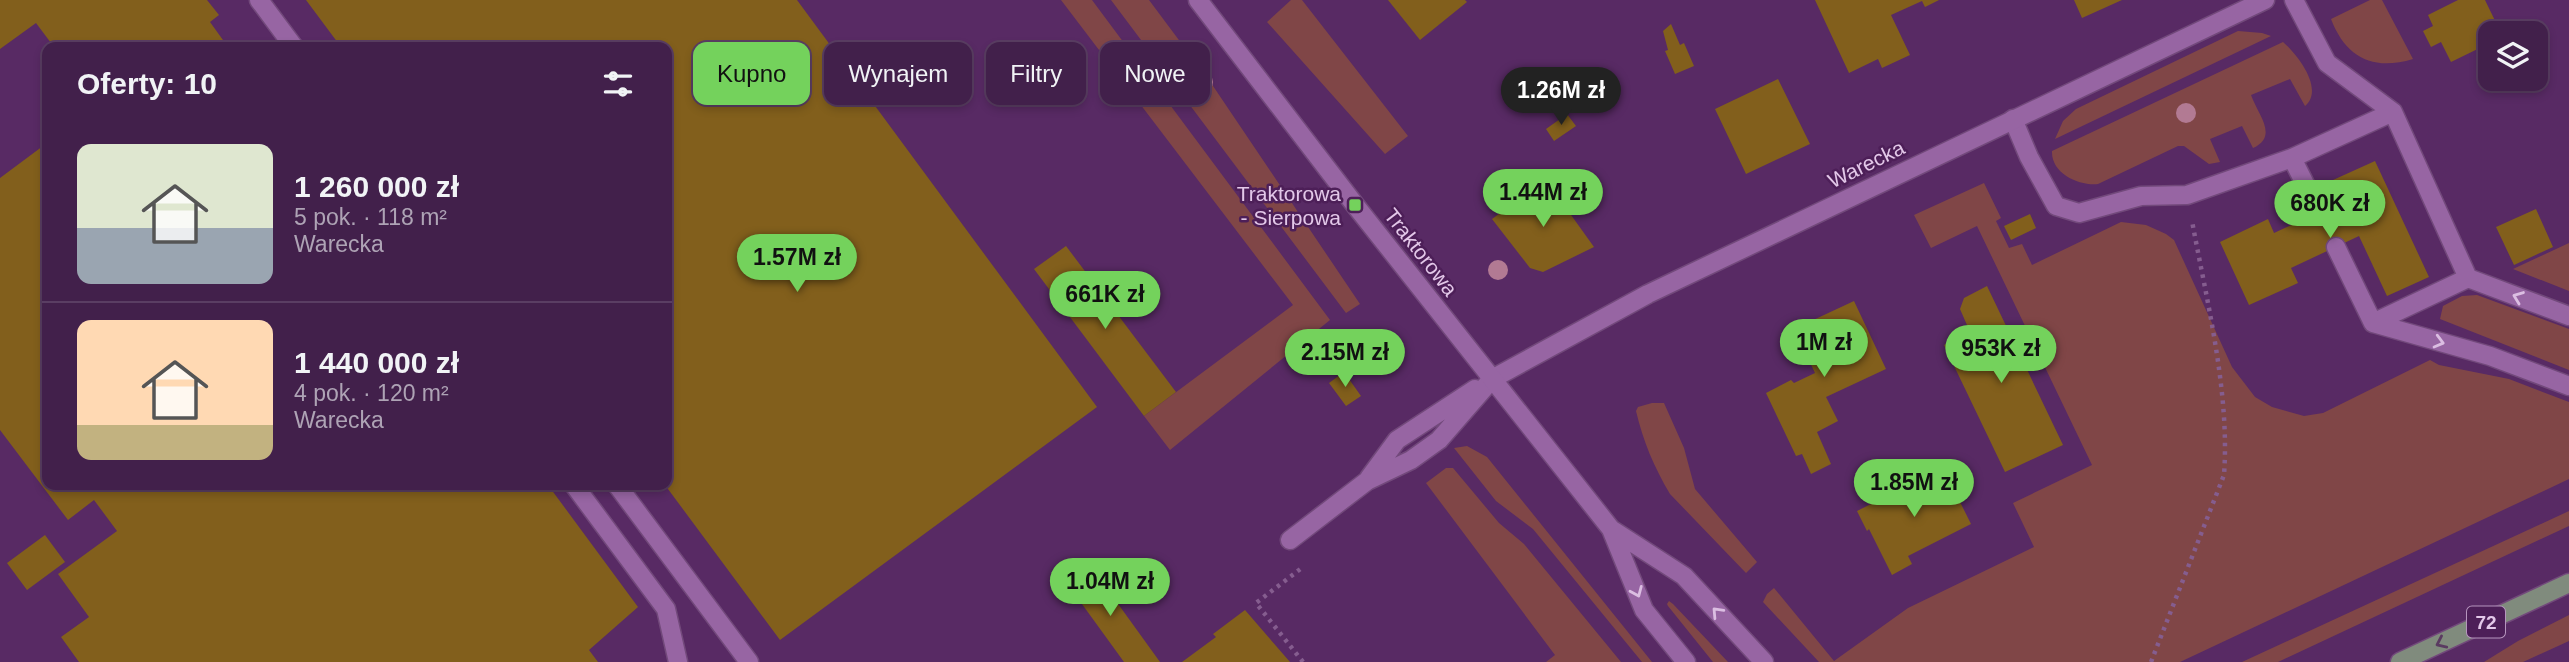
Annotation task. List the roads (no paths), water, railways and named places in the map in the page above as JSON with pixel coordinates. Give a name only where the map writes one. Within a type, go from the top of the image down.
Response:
[{"type":"main road","name":"72","points":[[2400,662],[2569,583]]},
{"type":"street","points":[[259,0],[290,42]]},
{"type":"street","name":"Traktorowa","points":[[1198,0],[1611,529],[1644,610],[1686,662]]},
{"type":"street","name":"Warecka","points":[[1290,540],[1367,481],[1397,440],[1492,379],[1648,294],[2265,0]]},
{"type":"street","points":[[2294,0],[2327,64],[2393,112],[2468,278],[2569,316]]},
{"type":"street","points":[[2013,119],[2029,157],[2056,206],[2079,213],[2141,196],[2187,195],[2292,158],[2393,112]]},
{"type":"street","points":[[2292,158],[2319,212]]},
{"type":"street","points":[[2336,247],[2374,323],[2490,356],[2569,386]]},
{"type":"street","points":[[2374,323],[2468,278]]},
{"type":"street","points":[[577,490],[666,609],[678,662]]},
{"type":"street","points":[[621,490],[748,662]]},
{"type":"street","name":"Traktorowa","points":[[1611,529],[1684,576],[1764,662]]},
{"type":"place","name":"Traktorowa - Sierpowa","points":[[1355,205]]}]
